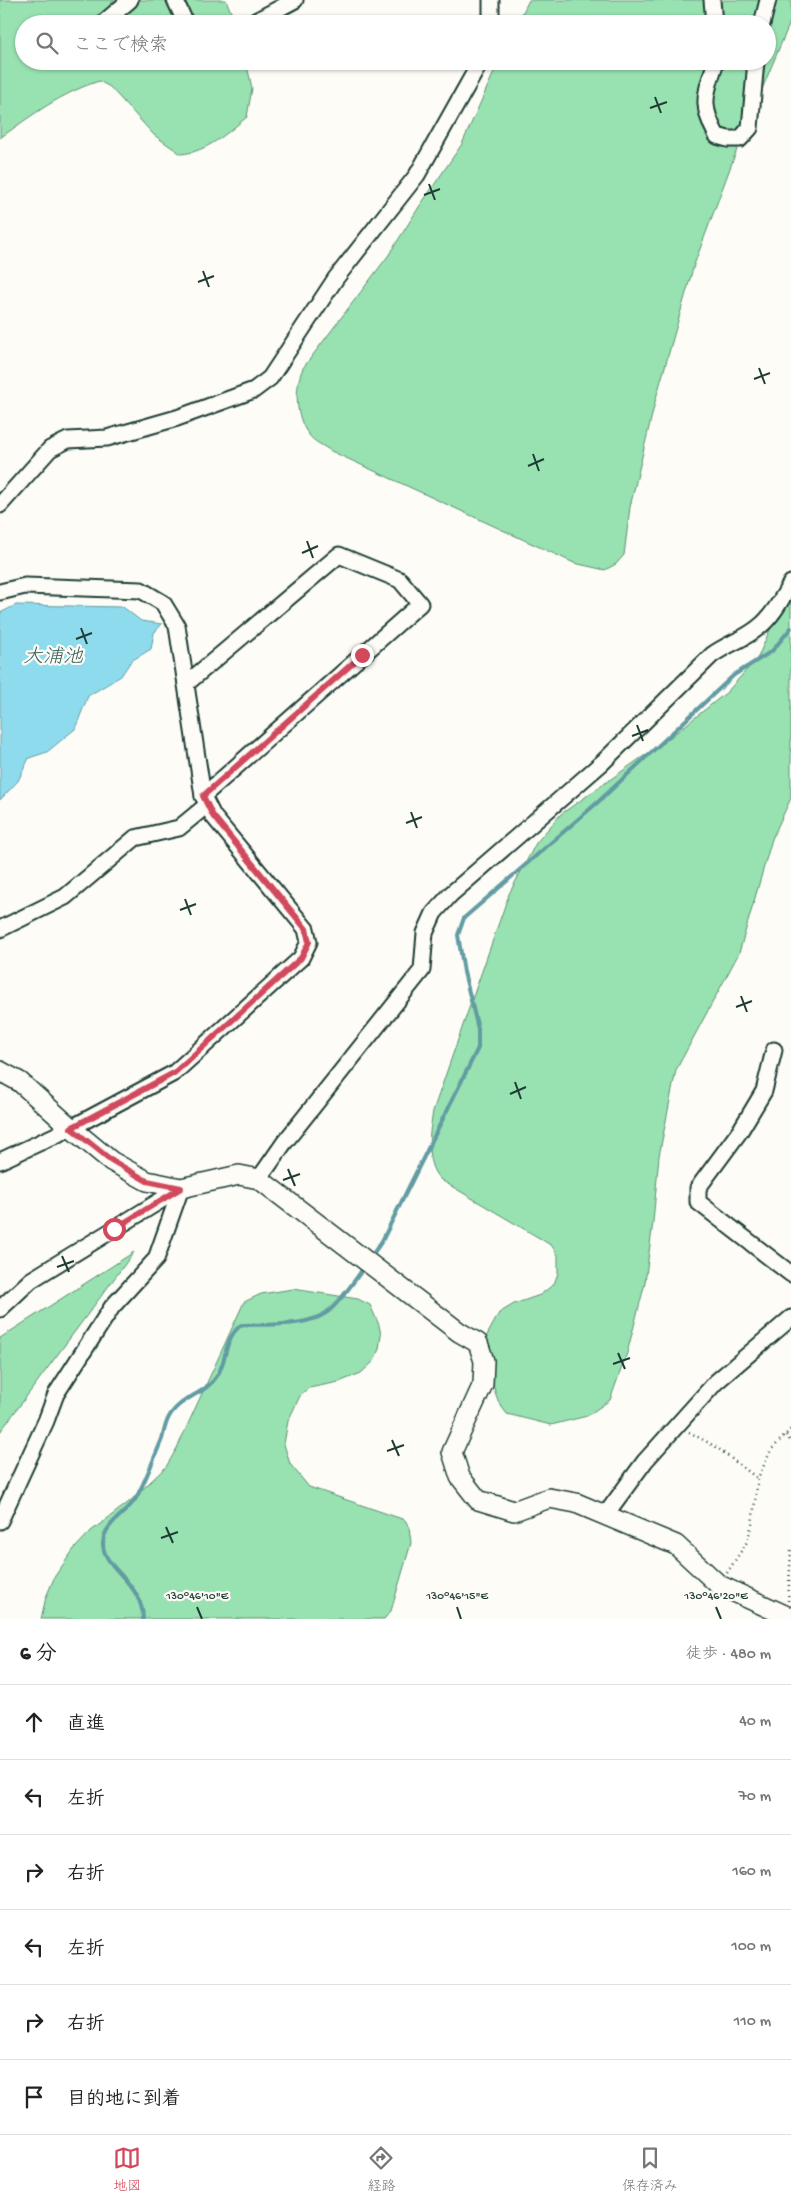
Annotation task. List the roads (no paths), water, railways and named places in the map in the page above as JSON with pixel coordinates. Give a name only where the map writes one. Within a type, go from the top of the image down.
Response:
[{"type":"street","points":[[112,15],[130,0]]},
{"type":"street","points":[[175,0],[182,15]]},
{"type":"street","points":[[267,15],[295,0]]},
{"type":"street","points":[[491,0],[491,15]]},
{"type":"street","points":[[712,0],[713,15]]},
{"type":"street","points":[[764,15],[768,0]]},
{"type":"street","points":[[0,505],[50,449],[68,440],[107,438],[177,418],[254,390],[270,378],[336,278],[417,175],[476,70]]},
{"type":"street","points":[[713,70],[704,99],[710,122],[717,136],[728,139],[740,139],[750,128],[755,70]]},
{"type":"street","points":[[0,929],[65,897],[135,838],[179,828],[205,801],[420,604],[400,580],[339,555],[186,684]]},
{"type":"street","points":[[259,1178],[284,1143],[422,970],[425,933],[434,913],[452,894],[604,762],[712,655],[758,629],[765,622],[791,583]]},
{"type":"street","points":[[0,592],[25,586],[141,590],[163,603],[177,626],[205,801],[213,816],[306,929],[309,942],[301,958],[174,1073],[71,1128],[0,1161]]},
{"type":"street","points":[[774,1050],[764,1091],[740,1131],[698,1188],[698,1202],[791,1274]]},
{"type":"street","points":[[0,1071],[20,1082],[71,1128],[111,1160],[147,1181],[181,1188]]},
{"type":"street","points":[[0,1309],[30,1280],[181,1188],[239,1175],[259,1178],[458,1332],[478,1343],[484,1360],[483,1384],[452,1452],[460,1477],[478,1500],[514,1510],[549,1498],[576,1502],[676,1545],[719,1585],[788,1616]]},
{"type":"street","points":[[0,1521],[46,1421],[56,1394],[112,1307],[156,1260],[181,1188]]},
{"type":"street","points":[[606,1514],[644,1461],[716,1382],[791,1318]]},
{"type":"water","name":"大浦池","points":[[16,605],[123,607],[141,621],[162,624],[154,633],[151,649],[131,661],[121,676],[88,696],[75,729],[47,752],[29,758],[18,781],[0,800],[0,613]]},
{"type":"waterway","points":[[370,1258],[382,1241],[478,1048],[478,1029],[464,972],[458,935],[464,918],[598,802],[734,675],[772,651],[791,628]]},
{"type":"waterway","points":[[143,1619],[137,1595],[109,1561],[103,1544],[104,1537],[111,1524],[132,1504],[140,1491],[162,1439],[169,1417],[174,1410],[206,1387],[217,1376],[228,1343],[241,1325],[288,1324],[322,1315],[340,1299],[365,1266]]}]
